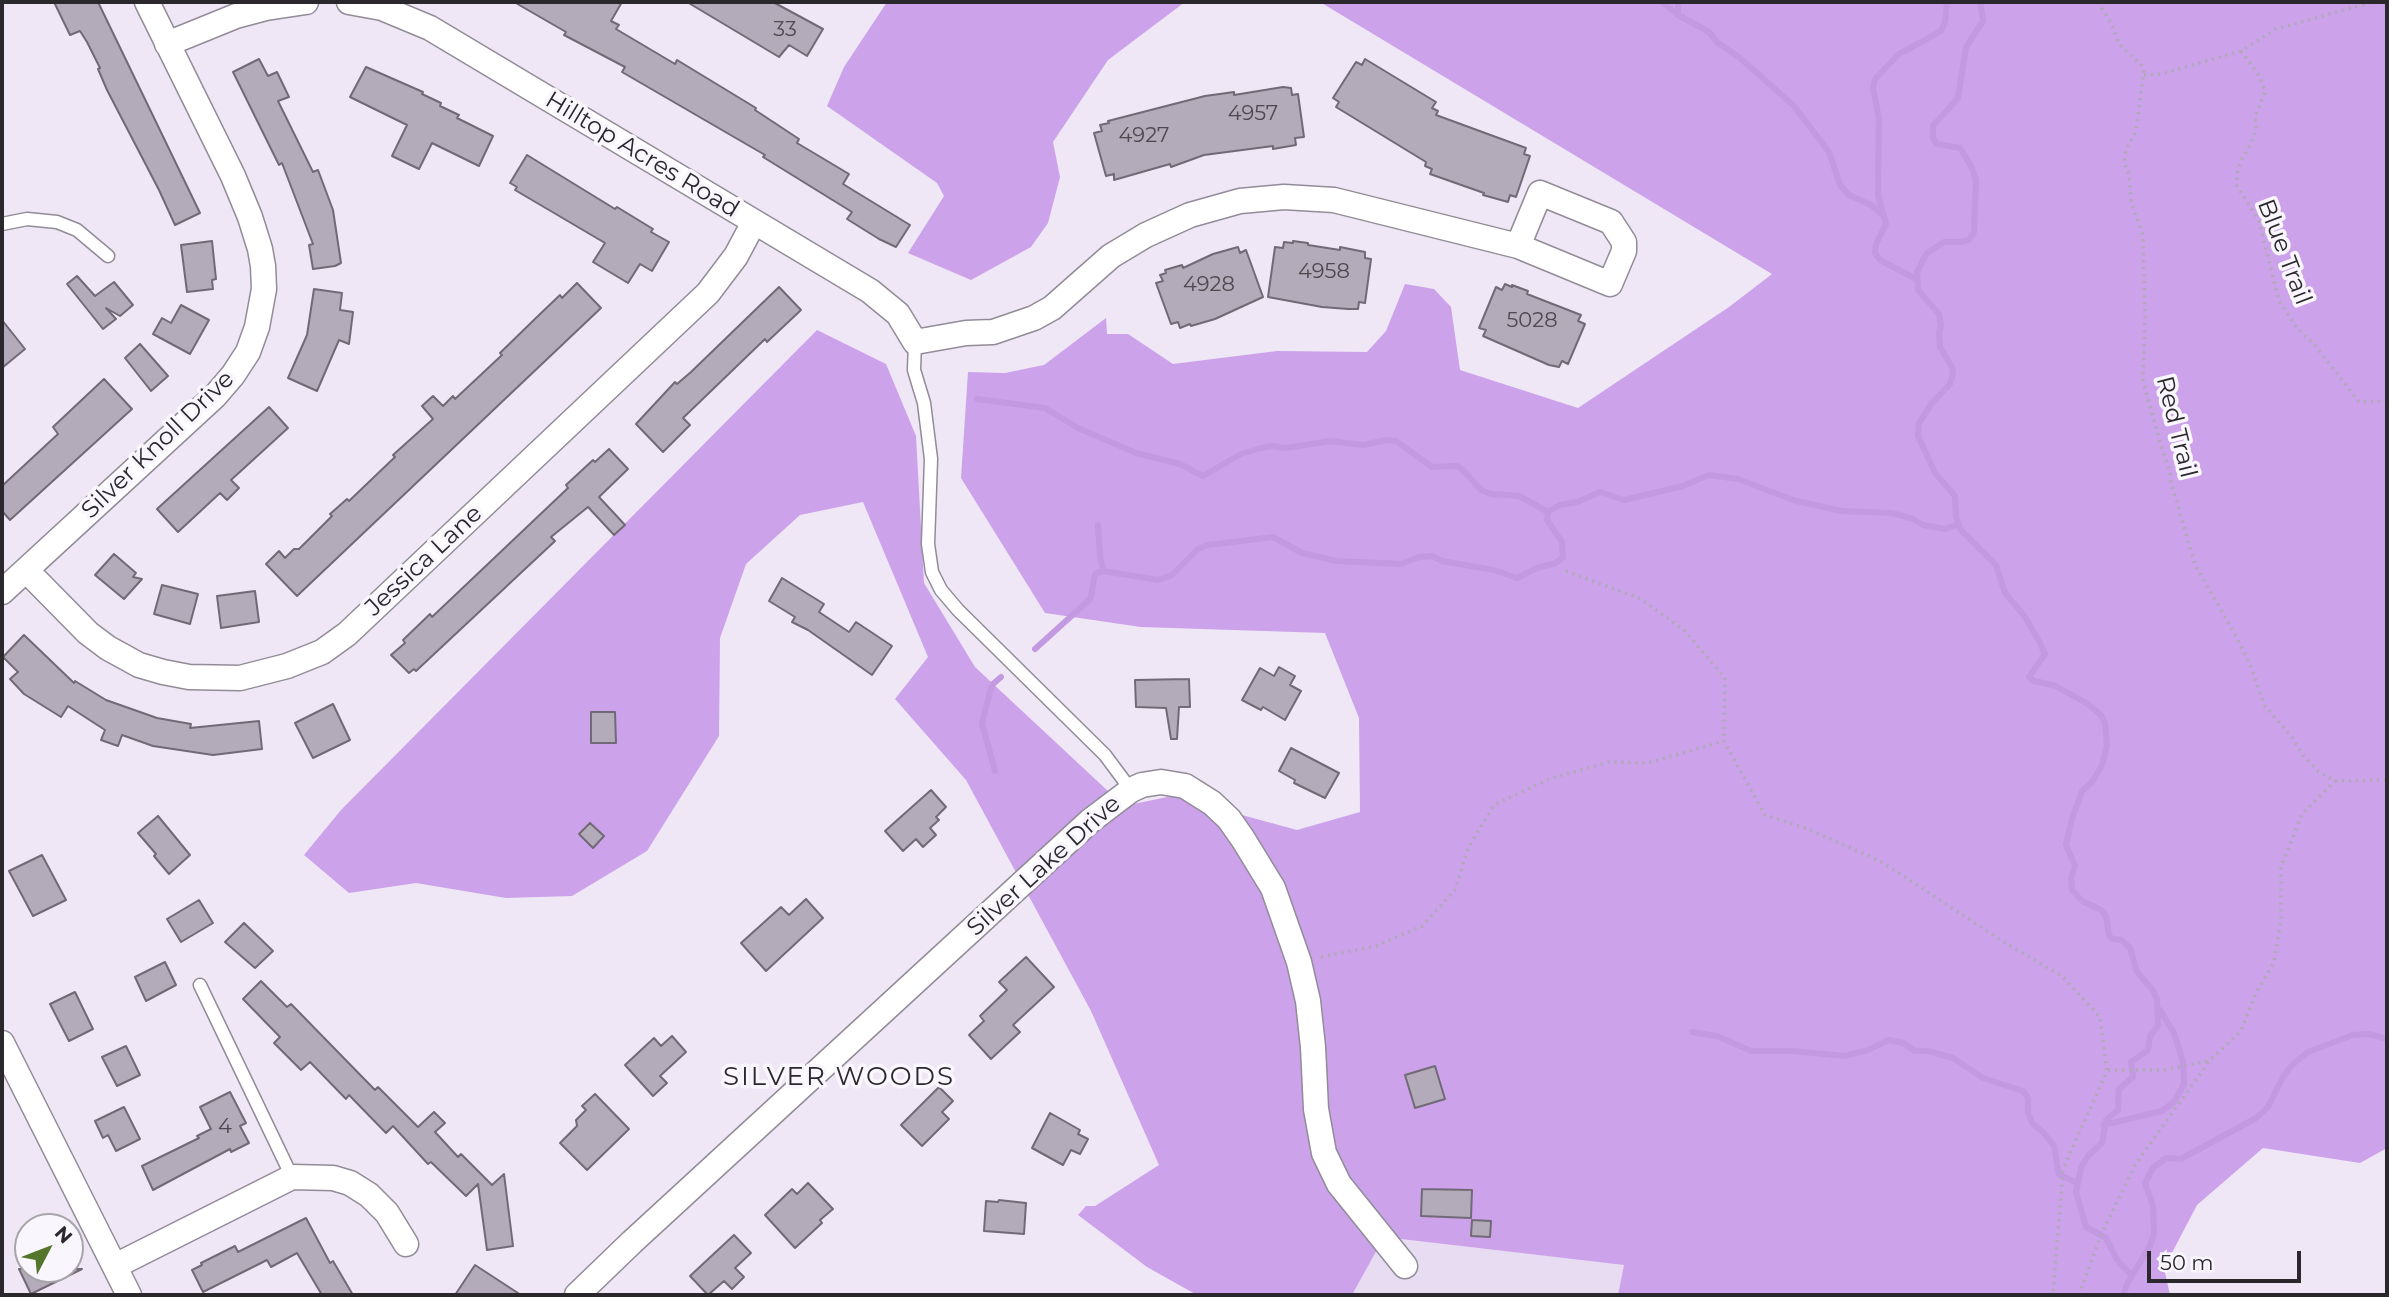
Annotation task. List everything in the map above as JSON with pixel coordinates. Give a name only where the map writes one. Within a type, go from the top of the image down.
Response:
[{"type":"street","name":"Silver Knoll Drive","points":[[2,592],[215,396],[248,352],[257,327],[264,289],[260,249],[233,176],[147,2]]},
{"type":"street","points":[[167,44],[236,16],[306,2]]},
{"type":"street","name":"Hilltop Acres Road","points":[[349,2],[382,8],[430,28],[754,222],[885,302],[903,321],[915,342]]},
{"type":"street","points":[[915,342],[966,333],[993,332],[1034,318],[1052,308],[1111,256],[1146,235],[1190,215],[1240,201],[1284,197],[1334,200],[1518,246]]},
{"type":"street","name":"Jessica Lane","points":[[26,570],[97,641],[139,665],[163,672],[189,677],[240,678],[287,666],[322,652],[347,634],[708,293],[736,256],[754,222]]},
{"type":"street","name":"Silver Lake Drive","points":[[577,1295],[1090,821],[1131,790],[1161,782],[1185,786],[1212,803],[1229,819],[1273,888],[1299,962],[1311,1022],[1316,1109],[1324,1153],[1339,1184],[1405,1266]]},
{"type":"street","points":[[2,1043],[129,1295]]},
{"type":"street","points":[[114,1266],[292,1177],[333,1178],[350,1183],[369,1195],[387,1213],[406,1244]]},
{"type":"lane","points":[[2,225],[27,219],[57,222],[77,230],[108,256]]},
{"type":"lane","points":[[915,342],[914,370],[924,403],[931,449],[928,544],[932,572],[941,590],[958,610],[1105,755],[1131,790]]},
{"type":"lane","points":[[200,985],[292,1177]]},
{"type":"path","points":[[2098,2],[2119,44],[2141,65],[2144,75],[2161,74],[2241,51],[2276,29],[2373,2]]},
{"type":"path","points":[[2386,2],[2387,13]]},
{"type":"path","name":"Blue Trail","points":[[2241,51],[2260,77],[2265,92],[2255,117],[2256,130],[2251,145],[2237,173],[2237,186],[2259,221],[2279,301],[2297,328],[2314,344],[2359,402],[2387,401]]},
{"type":"path","name":"Red Trail","points":[[2144,75],[2136,131],[2126,150],[2124,162],[2129,175],[2131,202],[2143,234],[2143,381],[2171,471],[2171,482],[2185,537],[2199,574],[2249,662],[2265,706],[2318,771],[2335,781]]},
{"type":"path","points":[[1566,571],[1641,599],[1684,629],[1725,678],[1724,741],[1765,815],[1808,829],[1882,862],[2007,944],[2062,976],[2100,1017],[2107,1070],[2063,1169],[2053,1295]]},
{"type":"path","points":[[1299,962],[1376,946],[1422,926],[1455,890],[1468,848],[1494,805],[1549,779],[1609,762],[1648,764],[1724,741]]},
{"type":"path","points":[[2079,1295],[2101,1235],[2135,1165],[2210,1060],[2241,1031],[2256,993],[2274,962],[2281,919],[2281,867],[2302,814],[2335,781],[2387,780]]},
{"type":"path","points":[[2107,1070],[2164,1070],[2210,1060]]},
{"type":"shaded area","points":[[887,2],[1185,2],[1108,60],[1053,142],[1060,177],[1048,223],[1031,247],[971,280],[908,253],[944,196],[937,183],[827,106],[844,67]]},
{"type":"shaded area","points":[[1320,2],[2387,2],[2387,1148],[2360,1163],[2263,1148],[2197,1205],[2164,1268],[2170,1295],[1618,1295],[1624,1265],[1384,1237],[1352,1295],[1197,1295],[1147,1267],[1078,1215],[1086,1206],[1095,1206],[1159,1165],[1091,1011],[966,780],[895,699],[928,657],[863,502],[800,515],[746,564],[720,638],[719,736],[647,851],[572,896],[506,898],[416,883],[349,893],[304,855],[341,810],[817,330],[886,364],[916,436],[924,583],[975,667],[1124,806],[1172,796],[1297,830],[1360,812],[1359,718],[1325,633],[1141,627],[1045,613],[961,478],[968,372],[1005,373],[1044,365],[1106,318],[1107,334],[1128,334],[1173,364],[1277,351],[1367,352],[1386,331],[1405,284],[1434,289],[1451,307],[1460,370],[1578,408],[1729,307],[1772,274]]},
{"type":"shaded area","points":[[1384,1237],[1624,1265],[1618,1295],[1352,1295]]},
{"type":"building","points":[[54,2],[98,2],[200,213],[175,225],[107,90],[87,42],[80,31],[70,35]]},
{"type":"building","points":[[514,2],[622,2],[611,21],[619,25],[616,29],[675,64],[677,60],[756,108],[755,110],[799,139],[797,143],[849,174],[843,184],[910,225],[896,247],[879,239],[847,219],[852,212],[763,157],[765,155],[622,72],[625,67],[564,35],[566,32]]},
{"type":"building","points":[[687,2],[773,2],[823,29],[807,56],[789,45],[779,57]]},
{"type":"building","points":[[259,59],[268,76],[277,72],[289,97],[278,101],[313,172],[318,170],[333,210],[341,263],[335,266],[313,269],[309,245],[313,244],[282,163],[279,165],[233,72]]},
{"type":"building","points":[[1365,59],[1436,102],[1432,108],[1438,111],[1436,115],[1526,148],[1524,154],[1530,156],[1516,197],[1510,195],[1508,202],[1430,174],[1432,169],[1425,166],[1426,162],[1336,107],[1339,102],[1333,98],[1356,62],[1362,65]]},
{"type":"building","points":[[366,67],[423,92],[422,94],[441,103],[440,106],[459,115],[457,118],[493,136],[479,166],[432,143],[419,169],[392,156],[407,125],[350,97]]},
{"type":"building","points":[[1291,88],[1292,95],[1298,94],[1304,137],[1295,138],[1296,145],[1204,155],[1171,167],[1170,164],[1114,180],[1114,174],[1106,176],[1094,133],[1102,131],[1100,125],[1205,96],[1234,92],[1234,95]]},
{"type":"building","points":[[527,155],[653,229],[651,232],[669,242],[652,271],[640,264],[628,283],[593,262],[605,243],[515,190],[517,187],[510,183]]},
{"type":"building","points":[[212,241],[216,279],[212,280],[213,289],[187,292],[181,245]]},
{"type":"building","points":[[1284,242],[1365,252],[1365,258],[1371,259],[1365,303],[1359,302],[1358,309],[1348,309],[1268,297],[1275,247],[1283,248]]},
{"type":"building","points":[[1238,247],[1240,253],[1246,250],[1263,297],[1215,319],[1180,328],[1178,322],[1171,324],[1156,283],[1163,281],[1160,275],[1166,273],[1165,270],[1182,265],[1183,268],[1213,254]]},
{"type":"building","points":[[77,276],[95,296],[114,282],[133,305],[120,316],[106,308],[116,319],[103,329],[67,284]]},
{"type":"building","points":[[577,283],[601,308],[297,596],[266,564],[279,551],[285,558],[294,549],[299,549],[332,516],[330,514],[347,499],[349,501],[395,457],[393,455],[433,419],[422,406],[433,396],[443,406],[453,396],[455,399],[560,295],[562,298]]},
{"type":"building","points":[[1505,284],[1528,291],[1527,294],[1581,315],[1578,321],[1585,324],[1568,364],[1562,361],[1559,367],[1549,365],[1483,336],[1486,330],[1479,328],[1496,287],[1502,290]]},
{"type":"building","points":[[779,287],[801,310],[767,342],[765,339],[683,418],[690,425],[663,452],[636,424],[675,382],[677,384],[691,372]]},
{"type":"building","points":[[314,289],[342,293],[340,310],[353,312],[349,344],[339,340],[317,391],[288,378],[307,335]]},
{"type":"building","points":[[181,305],[209,320],[190,354],[153,334],[162,318],[171,323]]},
{"type":"building","points":[[2,320],[25,349],[2,368]]},
{"type":"building","points":[[140,344],[168,376],[151,391],[125,358]]},
{"type":"building","points":[[104,379],[132,409],[10,520],[2,511],[2,486],[58,434],[53,427]]},
{"type":"building","points":[[269,407],[288,428],[231,480],[239,488],[227,500],[220,493],[178,532],[157,509]]},
{"type":"building","points":[[609,449],[628,469],[599,497],[625,525],[614,535],[588,507],[551,537],[555,541],[416,671],[414,669],[409,673],[391,655],[405,643],[403,640],[430,614],[432,617],[568,488],[566,485]]},
{"type":"building","points":[[114,554],[136,573],[133,577],[142,579],[124,599],[95,575]]},
{"type":"building","points":[[782,578],[824,604],[819,612],[849,632],[856,622],[892,646],[872,675],[808,630],[792,622],[795,617],[769,601]]},
{"type":"building","points":[[162,585],[198,594],[190,624],[154,614]]},
{"type":"building","points":[[255,591],[259,622],[221,628],[217,596]]},
{"type":"building","points":[[24,635],[74,683],[75,681],[106,700],[157,718],[191,724],[190,728],[259,721],[262,749],[213,755],[153,746],[122,735],[118,746],[101,740],[105,730],[68,706],[61,717],[24,694],[10,679],[18,672],[3,657]]},
{"type":"building","points":[[1279,667],[1295,676],[1290,685],[1301,691],[1285,720],[1263,707],[1261,710],[1242,700],[1260,668],[1274,676]]},
{"type":"building","points":[[1189,679],[1190,707],[1179,707],[1177,739],[1171,739],[1166,708],[1136,707],[1135,680]]},
{"type":"building","points":[[333,704],[350,740],[313,758],[295,723]]},
{"type":"building","points":[[591,712],[615,712],[616,743],[591,743]]},
{"type":"building","points":[[1291,748],[1339,773],[1325,798],[1294,783],[1295,780],[1279,771]]},
{"type":"building","points":[[931,790],[946,807],[936,817],[939,820],[930,828],[936,835],[923,847],[916,839],[903,851],[885,831]]},
{"type":"building","points":[[158,816],[190,855],[169,874],[138,833]]},
{"type":"building","points":[[590,823],[604,836],[593,848],[579,834]]},
{"type":"building","points":[[42,855],[66,900],[33,916],[9,871]]},
{"type":"building","points":[[806,899],[823,918],[766,971],[741,943],[781,907],[789,915]]},
{"type":"building","points":[[199,900],[213,923],[181,942],[167,919]]},
{"type":"building","points":[[244,923],[273,951],[255,968],[225,942]]},
{"type":"building","points":[[1026,957],[1054,987],[1013,1025],[1020,1032],[991,1059],[969,1035],[984,1021],[980,1016],[1007,990],[999,982]]},
{"type":"building","points":[[165,962],[176,985],[146,1001],[135,977]]},
{"type":"building","points":[[261,981],[287,1007],[291,1004],[375,1090],[378,1087],[418,1127],[434,1112],[445,1123],[435,1132],[458,1157],[461,1154],[492,1185],[504,1174],[513,1246],[487,1250],[478,1184],[466,1196],[431,1162],[428,1164],[393,1126],[386,1133],[349,1095],[346,1099],[310,1062],[301,1070],[274,1043],[280,1037],[243,999]]},
{"type":"building","points":[[75,992],[93,1029],[69,1041],[50,1004]]},
{"type":"building","points":[[672,1036],[686,1052],[660,1076],[667,1083],[653,1096],[625,1065],[654,1038],[661,1046]]},
{"type":"building","points":[[126,1046],[140,1075],[117,1086],[102,1057]]},
{"type":"building","points":[[1435,1066],[1445,1099],[1415,1108],[1405,1075]]},
{"type":"building","points":[[939,1087],[953,1101],[942,1112],[949,1119],[922,1146],[901,1125]]},
{"type":"building","points":[[230,1092],[246,1123],[240,1126],[249,1143],[231,1152],[230,1149],[153,1190],[142,1166],[199,1138],[197,1136],[211,1129],[200,1107]]},
{"type":"building","points":[[595,1094],[629,1129],[587,1170],[560,1143],[577,1126],[576,1120],[586,1110],[582,1106]]},
{"type":"building","points":[[124,1107],[140,1139],[116,1151],[108,1135],[103,1138],[95,1121]]},
{"type":"building","points":[[1050,1113],[1080,1130],[1078,1134],[1088,1139],[1080,1154],[1071,1150],[1063,1165],[1032,1148]]},
{"type":"building","points":[[808,1183],[833,1209],[795,1248],[765,1215],[792,1189],[797,1194]]},
{"type":"building","points":[[1422,1189],[1472,1190],[1471,1218],[1421,1216]]},
{"type":"building","points":[[986,1201],[1026,1203],[1024,1234],[984,1231]]},
{"type":"building","points":[[306,1218],[330,1263],[333,1261],[353,1295],[322,1295],[297,1253],[271,1267],[267,1260],[203,1292],[192,1270],[202,1265],[201,1263],[235,1246],[238,1252]]},
{"type":"building","points":[[1472,1220],[1491,1221],[1490,1237],[1471,1236]]},
{"type":"building","points":[[734,1235],[751,1253],[735,1268],[744,1277],[732,1289],[724,1281],[708,1295],[690,1276]]},
{"type":"building","points":[[475,1265],[521,1295],[455,1295]]},
{"type":"building","points":[[26,1283],[53,1283],[31,1294]]},
{"type":"waterway","points":[[1662,2],[1678,15],[1709,32],[1718,43],[1739,57],[1794,106],[1829,152],[1840,185],[1849,195],[1871,205],[1883,215]]},
{"type":"waterway","points":[[1678,2],[1678,15]]},
{"type":"waterway","points":[[1916,279],[1880,260],[1875,253],[1876,244],[1886,224],[1878,195],[1879,119],[1873,88],[1875,79],[1899,54],[1941,31],[1947,2]]},
{"type":"waterway","points":[[1980,2],[1983,21],[1966,47],[1958,98],[1933,126],[1933,138],[1937,144],[1960,148],[1971,166],[1976,180],[1974,232],[1969,240],[1944,242],[1927,253],[1917,272],[1918,290],[1939,314],[1940,347],[1952,367],[1953,374],[1950,384],[1932,403],[1919,423],[1918,436],[1935,473],[1955,496],[1956,517],[1960,529],[1996,565],[2005,593],[2025,617],[2045,654],[2029,677],[2034,681],[2056,686],[2088,704],[2101,715],[2105,723],[2107,746],[2102,765],[2093,781],[2082,791],[2066,845],[2075,866],[2071,878],[2072,890],[2082,901],[2101,910],[2106,916],[2112,939],[2121,940],[2130,948],[2137,972],[2157,999],[2158,1026],[2150,1036],[2148,1050],[2131,1062],[2133,1077],[2119,1089],[2118,1110],[2106,1120],[2102,1143],[2088,1156],[2081,1168],[2076,1192],[2086,1227],[2106,1238],[2117,1260],[2132,1276]]},
{"type":"waterway","points":[[977,399],[1045,408],[1078,428],[1136,453],[1180,464],[1203,476],[1241,454],[1261,448],[1285,448],[1331,441],[1363,445],[1386,440],[1396,441],[1432,467],[1457,466],[1481,490],[1491,494],[1519,496],[1548,512]]},
{"type":"waterway","points":[[1548,512],[1560,505],[1577,502],[1600,492],[1624,500],[1683,486],[1709,475],[1738,479],[1796,501],[1842,511],[1892,513],[1923,525],[1945,529],[1959,524]]},
{"type":"waterway","points":[[1035,649],[1088,601],[1095,574],[1103,571],[1158,580],[1172,575],[1198,549],[1208,545],[1273,537],[1302,553],[1336,561],[1401,564],[1419,557],[1432,556],[1442,561],[1494,570],[1517,578],[1537,568],[1556,563],[1563,557],[1562,542],[1547,520],[1548,512]]},
{"type":"waterway","points":[[1098,525],[1103,571]]},
{"type":"waterway","points":[[995,771],[982,723],[993,684],[1001,677]]},
{"type":"waterway","points":[[2104,1125],[2162,1111],[2174,1102],[2184,1084],[2183,1061],[2174,1033],[2160,1010]]},
{"type":"waterway","points":[[1692,1032],[1717,1036],[1751,1051],[1792,1051],[1845,1056],[1868,1050],[1889,1040],[1903,1043],[1915,1051],[1928,1051],[1953,1058],[1983,1078],[2023,1091],[2028,1098],[2028,1113],[2032,1123],[2054,1146],[2059,1175],[2078,1183]]},
{"type":"waterway","points":[[2123,1295],[2154,1234],[2153,1206],[2145,1183],[2153,1168],[2166,1158],[2181,1159],[2256,1118],[2268,1107],[2292,1065],[2308,1052],[2353,1035],[2369,1034],[2387,1039]]},
{"type":"district","name":"SILVER WOODS","points":[[839,1077]]}]
